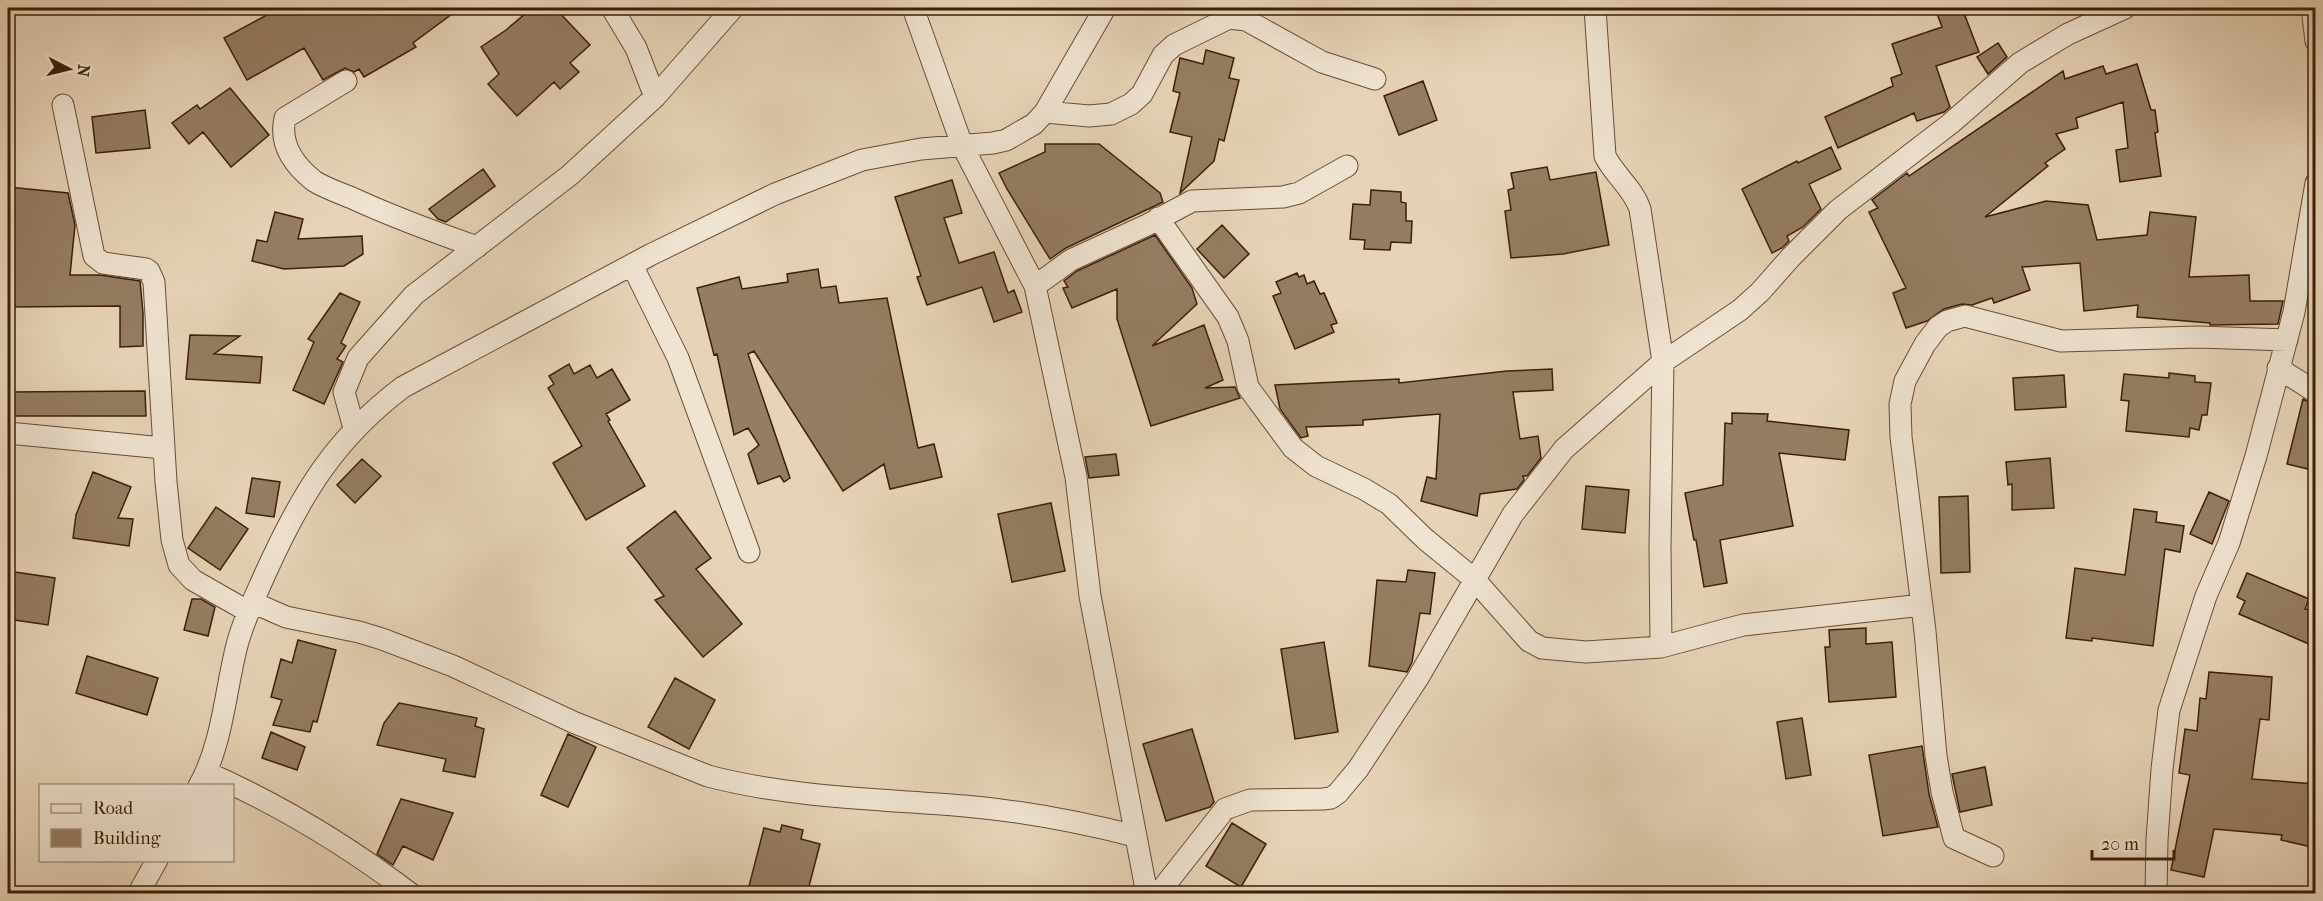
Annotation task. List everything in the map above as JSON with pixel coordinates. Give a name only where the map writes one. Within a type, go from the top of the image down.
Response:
[{"type":"street","points":[[612,8],[636,48],[655,97]]},
{"type":"street","points":[[354,428],[344,392],[358,358],[414,295],[570,175],[655,97],[733,8]]},
{"type":"street","points":[[913,8],[962,145],[1035,286],[1076,477],[1090,596],[1147,894]]},
{"type":"street","points":[[202,779],[221,718],[236,646],[250,607],[281,539],[330,456],[354,428],[381,404],[403,387],[632,265],[775,194],[862,160],[1006,140],[1034,124],[1045,112],[1105,8]]},
{"type":"street","points":[[1595,8],[1605,156],[1610,166],[1631,190],[1640,209],[1663,362],[1661,647]]},
{"type":"street","points":[[1158,894],[1225,809],[1250,800],[1298,801],[1330,798],[1338,793],[1358,769],[1418,678],[1513,514],[1564,449],[1663,362],[1740,310],[1839,210],[1950,124],[2020,63],[2068,34],[2125,8]]},
{"type":"street","points":[[2312,8],[2316,41]]},
{"type":"street","points":[[1045,112],[1089,116],[1111,114],[1131,104],[1142,94],[1162,55],[1229,18],[1246,20],[1322,62],[1375,79]]},
{"type":"street","points":[[346,81],[285,118],[282,131],[285,144],[294,161],[315,181],[394,218],[477,247]]},
{"type":"street","points":[[63,105],[94,256],[103,262],[146,269],[154,282],[163,448],[172,540],[179,566],[192,580],[250,607],[382,639],[453,666],[573,722],[718,778],[748,786],[793,792],[1006,811],[1104,828],[1136,836]]},
{"type":"street","points":[[1035,286],[1071,260],[1192,201],[1299,193],[1347,166]]},
{"type":"street","points":[[2156,894],[2162,769],[2169,710],[2206,596],[2229,543],[2256,456],[2294,312],[2316,183]]},
{"type":"street","points":[[1158,218],[1228,317],[1238,342],[1248,387],[1293,448],[1316,466],[1389,504],[1425,539],[1474,579],[1529,641],[1542,648],[1586,652],[1661,647],[1743,625],[1922,605]]},
{"type":"street","points":[[632,265],[678,357],[749,552]]},
{"type":"street","points":[[1993,855],[1958,842],[1951,833],[1936,756],[1922,605],[1905,472],[1900,404],[1905,381],[1912,366],[1938,327],[1947,321],[1965,316],[2061,341],[2198,337],[2287,340]]},
{"type":"street","points":[[2278,368],[2316,392]]},
{"type":"street","points":[[8,433],[163,448]]},
{"type":"street","points":[[234,790],[267,802],[343,847],[411,894]]},
{"type":"street","points":[[138,894],[156,862]]},
{"type":"building","points":[[280,8],[460,8],[413,43],[416,47],[364,77],[359,69],[354,72],[345,68],[323,80],[304,48],[247,80],[224,38]]},
{"type":"building","points":[[532,8],[555,8],[590,45],[570,63],[579,72],[560,89],[554,82],[517,116],[488,84],[499,74],[481,47]]},
{"type":"building","points":[[1935,8],[1962,8],[1979,52],[1936,66],[1950,107],[1944,112],[1917,121],[1914,113],[1838,148],[1825,117],[1893,86],[1891,78],[1902,74],[1892,44],[1942,27]]},
{"type":"building","points":[[1998,43],[2007,57],[1988,74],[1977,57]]},
{"type":"building","points":[[1206,50],[1234,58],[1229,78],[1239,80],[1224,141],[1219,139],[1214,161],[1180,193],[1192,137],[1170,132],[1180,93],[1173,91],[1180,58],[1203,64]]},
{"type":"building","points":[[2137,64],[2151,110],[2155,110],[2158,132],[2155,133],[2161,176],[2120,182],[2116,150],[2128,148],[2123,102],[2076,118],[2078,128],[2056,134],[2065,149],[2045,163],[2048,166],[1985,217],[2046,201],[2088,205],[2097,240],[2147,235],[2150,212],[2196,217],[2189,277],[2249,275],[2250,301],[2283,301],[2278,324],[2210,325],[2210,323],[2137,317],[2138,305],[2084,311],[2080,263],[2022,267],[2030,290],[1994,303],[1992,298],[1972,305],[1962,304],[1944,309],[1927,321],[1906,328],[1893,293],[1906,288],[1869,212],[1878,208],[1872,200],[1907,173],[1909,176],[2063,71],[2065,79],[2103,66],[2106,74]]},
{"type":"building","points":[[1423,81],[1437,120],[1399,135],[1384,96]]},
{"type":"building","points":[[230,88],[269,135],[231,167],[203,132],[189,144],[172,123],[197,105],[200,109]]},
{"type":"building","points":[[145,110],[150,148],[96,153],[92,117]]},
{"type":"building","points":[[1045,144],[1099,144],[1160,193],[1163,202],[1066,248],[1050,259],[999,173],[1045,152]]},
{"type":"building","points":[[1831,147],[1841,169],[1809,184],[1821,209],[1803,227],[1787,236],[1789,241],[1782,248],[1772,253],[1742,189],[1797,161],[1798,163]]},
{"type":"building","points":[[1547,167],[1550,180],[1596,172],[1609,245],[1563,254],[1511,258],[1505,211],[1511,210],[1508,190],[1514,188],[1511,173]]},
{"type":"building","points":[[483,169],[495,186],[446,222],[438,219],[429,209]]},
{"type":"building","points":[[952,180],[962,213],[944,218],[959,263],[994,252],[1008,293],[1014,290],[1022,312],[994,322],[982,287],[927,305],[917,277],[921,276],[895,197]]},
{"type":"building","points":[[8,187],[68,193],[75,225],[70,275],[100,275],[140,281],[143,346],[120,347],[120,306],[8,307]]},
{"type":"building","points":[[1371,190],[1401,192],[1401,202],[1406,203],[1406,221],[1412,221],[1411,243],[1391,242],[1390,250],[1364,249],[1365,240],[1350,239],[1353,204],[1370,205]]},
{"type":"building","points":[[275,212],[303,219],[298,239],[362,236],[363,254],[344,266],[284,269],[252,261],[257,240],[267,242]]},
{"type":"building","points":[[1222,225],[1249,254],[1224,278],[1197,249]]},
{"type":"building","points":[[1155,235],[1192,288],[1197,304],[1152,346],[1204,325],[1223,380],[1205,388],[1235,387],[1240,398],[1151,426],[1117,319],[1117,289],[1072,308],[1063,288],[1068,287],[1064,281],[1077,271]]},
{"type":"building","points":[[818,269],[821,288],[836,286],[839,303],[887,298],[918,448],[934,444],[942,477],[890,489],[884,464],[843,491],[754,351],[748,354],[790,478],[784,482],[780,476],[758,484],[748,454],[759,445],[748,428],[734,435],[717,354],[714,355],[697,288],[739,277],[742,289],[788,282],[787,274]]},
{"type":"building","points":[[1297,273],[1299,277],[1304,275],[1307,284],[1314,281],[1320,294],[1324,293],[1337,323],[1331,325],[1334,332],[1295,349],[1273,296],[1281,293],[1276,282]]},
{"type":"building","points":[[340,293],[360,302],[341,343],[346,346],[337,359],[343,362],[324,404],[293,390],[314,342],[308,339]]},
{"type":"building","points":[[190,335],[240,336],[214,354],[262,357],[260,383],[186,379]]},
{"type":"building","points":[[569,364],[574,374],[590,365],[597,378],[612,369],[630,400],[606,414],[645,486],[586,520],[553,463],[582,446],[548,388],[554,384],[549,376]]},
{"type":"building","points":[[1552,369],[1553,390],[1513,392],[1520,439],[1538,436],[1541,458],[1527,476],[1523,476],[1524,480],[1517,489],[1480,494],[1477,516],[1421,501],[1427,477],[1436,479],[1440,414],[1363,420],[1363,425],[1306,427],[1308,436],[1301,438],[1280,409],[1275,385],[1399,379],[1399,383],[1507,371]]},
{"type":"building","points":[[2169,373],[2195,376],[2195,382],[2211,383],[2207,415],[2202,415],[2199,430],[2190,428],[2189,437],[2126,431],[2129,401],[2121,400],[2124,374],[2169,378]]},
{"type":"building","points":[[2064,375],[2066,407],[2015,410],[2013,378]]},
{"type":"building","points":[[145,391],[146,416],[8,416],[8,392]]},
{"type":"building","points":[[2303,399],[2316,405],[2316,471],[2287,464]]},
{"type":"building","points":[[1732,413],[1768,414],[1767,421],[1849,430],[1845,460],[1779,453],[1793,526],[1720,540],[1727,583],[1704,587],[1685,493],[1723,485],[1725,423],[1732,424]]},
{"type":"building","points":[[1116,454],[1119,475],[1089,478],[1085,457]]},
{"type":"building","points":[[2050,458],[2054,508],[2012,510],[2012,484],[2008,485],[2006,462]]},
{"type":"building","points":[[362,459],[381,476],[355,503],[337,485]]},
{"type":"building","points":[[93,472],[131,487],[118,518],[133,519],[129,546],[73,538],[76,515]]},
{"type":"building","points":[[252,478],[280,482],[274,517],[246,513]]},
{"type":"building","points":[[1586,486],[1629,490],[1625,533],[1582,529]]},
{"type":"building","points":[[2209,492],[2229,501],[2212,544],[2190,534]]},
{"type":"building","points":[[1968,496],[1970,572],[1941,573],[1939,497]]},
{"type":"building","points":[[1051,503],[1065,571],[1012,582],[998,514]]},
{"type":"building","points":[[216,507],[248,529],[220,570],[188,548]]},
{"type":"building","points":[[2134,509],[2157,512],[2156,522],[2184,526],[2180,552],[2165,549],[2153,646],[2092,638],[2092,641],[2066,638],[2075,568],[2125,575]]},
{"type":"building","points":[[675,511],[711,558],[696,569],[742,624],[703,657],[655,600],[664,596],[627,548]]},
{"type":"building","points":[[1408,570],[1435,573],[1430,614],[1420,613],[1412,662],[1407,672],[1369,666],[1377,580],[1406,582]]},
{"type":"building","points":[[8,571],[55,578],[48,625],[8,619]]},
{"type":"building","points":[[2247,573],[2309,599],[2305,609],[2316,610],[2316,647],[2239,614],[2245,601],[2237,597]]},
{"type":"building","points":[[192,599],[201,599],[215,607],[208,636],[184,630]]},
{"type":"building","points":[[1866,628],[1866,644],[1892,642],[1896,697],[1829,702],[1825,647],[1830,647],[1829,630]]},
{"type":"building","points":[[298,640],[336,650],[317,722],[313,721],[310,732],[273,725],[282,700],[271,697],[281,659],[292,663]]},
{"type":"building","points":[[1324,642],[1338,732],[1295,739],[1281,649]]},
{"type":"building","points":[[87,656],[158,678],[147,715],[76,693]]},
{"type":"building","points":[[2209,672],[2272,677],[2269,720],[2260,719],[2252,779],[2316,784],[2316,848],[2281,840],[2282,835],[2214,829],[2204,877],[2171,870],[2190,775],[2179,773],[2185,729],[2197,731],[2200,698],[2206,699]]},
{"type":"building","points":[[675,678],[715,700],[689,749],[648,727]]},
{"type":"building","points":[[399,703],[477,718],[475,726],[484,729],[475,777],[443,771],[446,759],[377,745],[384,723]]},
{"type":"building","points":[[1802,718],[1811,775],[1786,779],[1777,722]]},
{"type":"building","points":[[1192,729],[1214,802],[1210,807],[1166,821],[1143,744]]},
{"type":"building","points":[[271,732],[305,747],[297,770],[262,758]]},
{"type":"building","points":[[568,734],[596,747],[568,807],[541,795]]},
{"type":"building","points":[[1922,746],[1929,794],[1938,827],[1883,836],[1869,755]]},
{"type":"building","points":[[1985,767],[1992,805],[1960,812],[1952,774]]},
{"type":"building","points":[[401,799],[453,813],[433,860],[403,846],[393,865],[377,854]]},
{"type":"building","points":[[1232,823],[1266,844],[1241,887],[1206,866]]},
{"type":"building","points":[[782,825],[803,830],[801,839],[820,844],[807,894],[747,894],[764,828],[780,832]]}]
